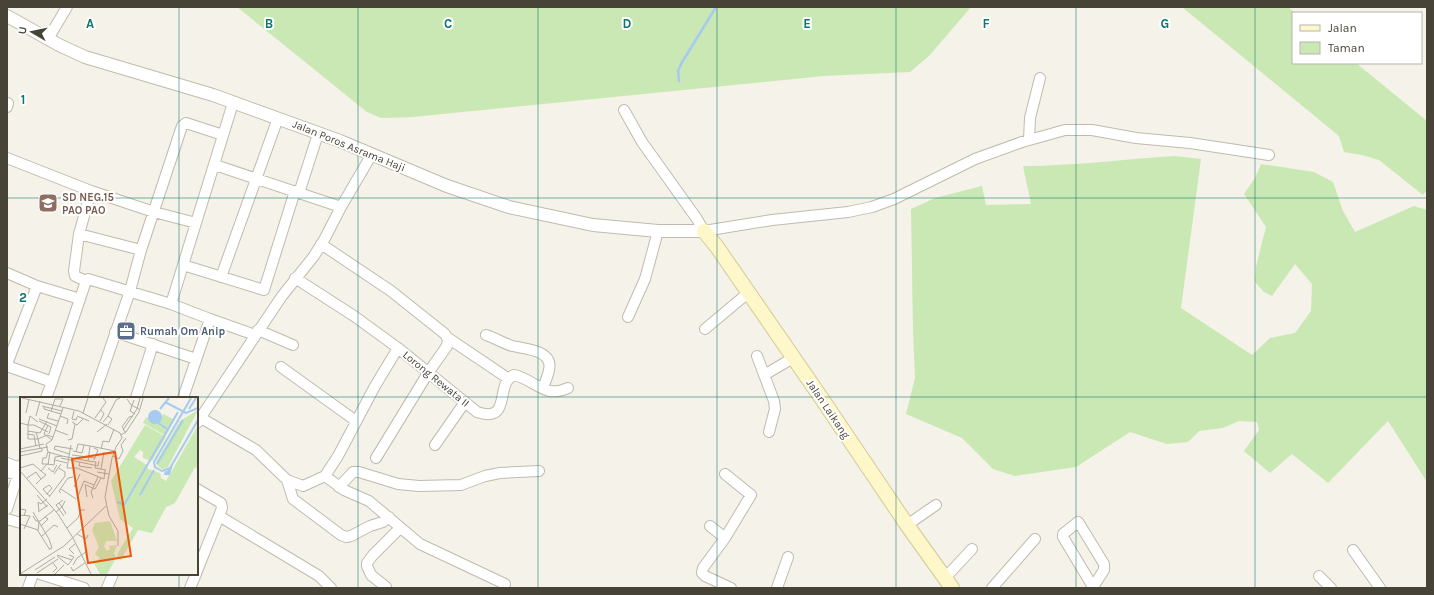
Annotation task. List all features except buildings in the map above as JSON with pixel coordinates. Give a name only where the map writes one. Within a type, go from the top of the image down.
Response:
[{"type":"main road","name":"Jalan Laikang","points":[[704,231],[717,247],[948,583]]},
{"type":"street","points":[[48,39],[67,7]]},
{"type":"street","name":"Jalan Poros Asrama Haji","points":[[7,16],[73,52],[233,102],[372,154],[436,182],[510,206],[593,225],[658,230],[704,231]]},
{"type":"street","points":[[1029,140],[1030,118],[1040,78]]},
{"type":"street","points":[[171,304],[215,165],[233,102]]},
{"type":"street","points":[[624,110],[642,142],[704,231],[765,221],[848,212],[872,207],[894,198],[976,158],[1029,140],[1065,130],[1083,129],[1142,139],[1190,143],[1269,155]]},
{"type":"street","points":[[221,277],[278,118]]},
{"type":"street","points":[[93,397],[130,291],[141,250],[184,124],[186,123],[223,135]]},
{"type":"street","points":[[264,290],[296,192],[318,134]]},
{"type":"street","points":[[372,154],[314,256],[295,278],[256,333],[199,420],[256,450],[287,480],[303,486],[325,476],[338,456],[375,386],[398,348]]},
{"type":"street","points":[[8,162],[154,212],[196,223]]},
{"type":"street","points":[[215,165],[341,207]]},
{"type":"street","points":[[91,191],[79,234],[74,273],[75,276],[86,281],[91,279],[130,291],[171,304],[210,319],[293,345]]},
{"type":"street","points":[[628,317],[645,279],[658,230]]},
{"type":"street","points":[[79,234],[141,250]]},
{"type":"street","points":[[321,244],[391,291],[448,338],[509,379],[514,375],[518,376],[553,392],[568,388]]},
{"type":"street","points":[[183,265],[282,296]]},
{"type":"street","points":[[7,273],[37,286],[80,299]]},
{"type":"street","name":"Lorong Rewata II","points":[[295,278],[354,316],[398,348],[478,412],[487,415],[495,413],[502,402],[509,379]]},
{"type":"street","points":[[46,397],[86,281]]},
{"type":"street","points":[[37,286],[7,365],[52,382]]},
{"type":"street","points":[[705,329],[748,293]]},
{"type":"street","points":[[183,397],[210,319]]},
{"type":"street","points":[[115,332],[196,359]]},
{"type":"street","points":[[486,335],[512,346],[535,350],[542,354],[550,366],[543,388]]},
{"type":"street","points":[[376,458],[428,372],[447,346],[448,338]]},
{"type":"street","points":[[136,397],[153,344]]},
{"type":"street","points":[[757,356],[775,409],[769,432]]},
{"type":"street","points":[[764,375],[793,358]]},
{"type":"street","points":[[281,367],[356,421]]},
{"type":"street","points":[[435,445],[464,402]]},
{"type":"street","points":[[7,462],[20,469]]},
{"type":"street","points":[[7,472],[20,469]]},
{"type":"street","points":[[7,508],[20,469]]},
{"type":"street","points":[[339,487],[353,472],[359,472],[398,484],[419,486],[461,485],[485,476],[500,473],[539,471]]},
{"type":"street","points":[[725,474],[751,495],[725,538],[703,568],[702,573],[705,576],[731,588]]},
{"type":"street","points":[[325,476],[339,487],[369,501],[420,544],[505,584]]},
{"type":"street","points":[[287,480],[293,499],[340,535],[346,537],[352,536],[370,526],[383,522],[389,517]]},
{"type":"street","points":[[198,490],[221,503],[222,508],[198,568]]},
{"type":"street","points":[[907,525],[936,505]]},
{"type":"street","points":[[219,516],[319,576],[331,588]]},
{"type":"street","points":[[7,519],[20,523]]},
{"type":"street","points":[[1078,522],[1104,564],[1104,570],[1093,587],[1063,537],[1063,534],[1078,522]]},
{"type":"street","points":[[710,526],[725,538]]},
{"type":"street","points":[[386,587],[371,575],[367,563],[400,528]]},
{"type":"street","points":[[992,588],[1034,539]]},
{"type":"street","points":[[948,583],[972,549]]},
{"type":"street","points":[[1353,550],[1380,588]]},
{"type":"street","points":[[777,588],[788,557]]},
{"type":"street","points":[[28,588],[34,575]]},
{"type":"street","points":[[43,575],[84,588]]},
{"type":"street","points":[[107,588],[113,575]]},
{"type":"street","points":[[190,588],[196,575]]},
{"type":"street","points":[[1319,576],[1331,588]]},
{"type":"green space","points":[[237,7],[971,7],[929,56],[910,72],[824,76],[413,117],[381,118],[367,112]]},
{"type":"green space","points":[[1182,7],[1288,7],[1294,12],[1292,12],[1292,64],[1357,64],[1427,121],[1427,190],[1423,195],[1379,160],[1344,152],[1339,136]]},
{"type":"green space","points":[[1175,156],[1201,159],[1181,308],[1252,355],[1270,338],[1295,333],[1311,311],[1312,284],[1295,264],[1272,296],[1264,292],[1255,282],[1256,267],[1266,227],[1244,194],[1255,178],[1261,164],[1314,172],[1333,182],[1343,211],[1355,232],[1414,206],[1427,210],[1427,482],[1388,421],[1328,483],[1292,454],[1270,473],[1244,451],[1259,430],[1257,422],[1239,421],[1223,428],[1199,431],[1188,442],[1167,444],[1130,432],[1076,467],[1015,476],[993,469],[962,438],[906,414],[915,378],[911,209],[935,198],[982,186],[986,205],[1031,204],[1023,166],[1080,164]]},
{"type":"waterway","points":[[679,81],[678,71],[681,64],[716,7]]},
{"type":"place","name":"SD NEG.15 PAO PAO","points":[[48,203]]},
{"type":"place","name":"Rumah Om Anip","points":[[126,331]]}]
